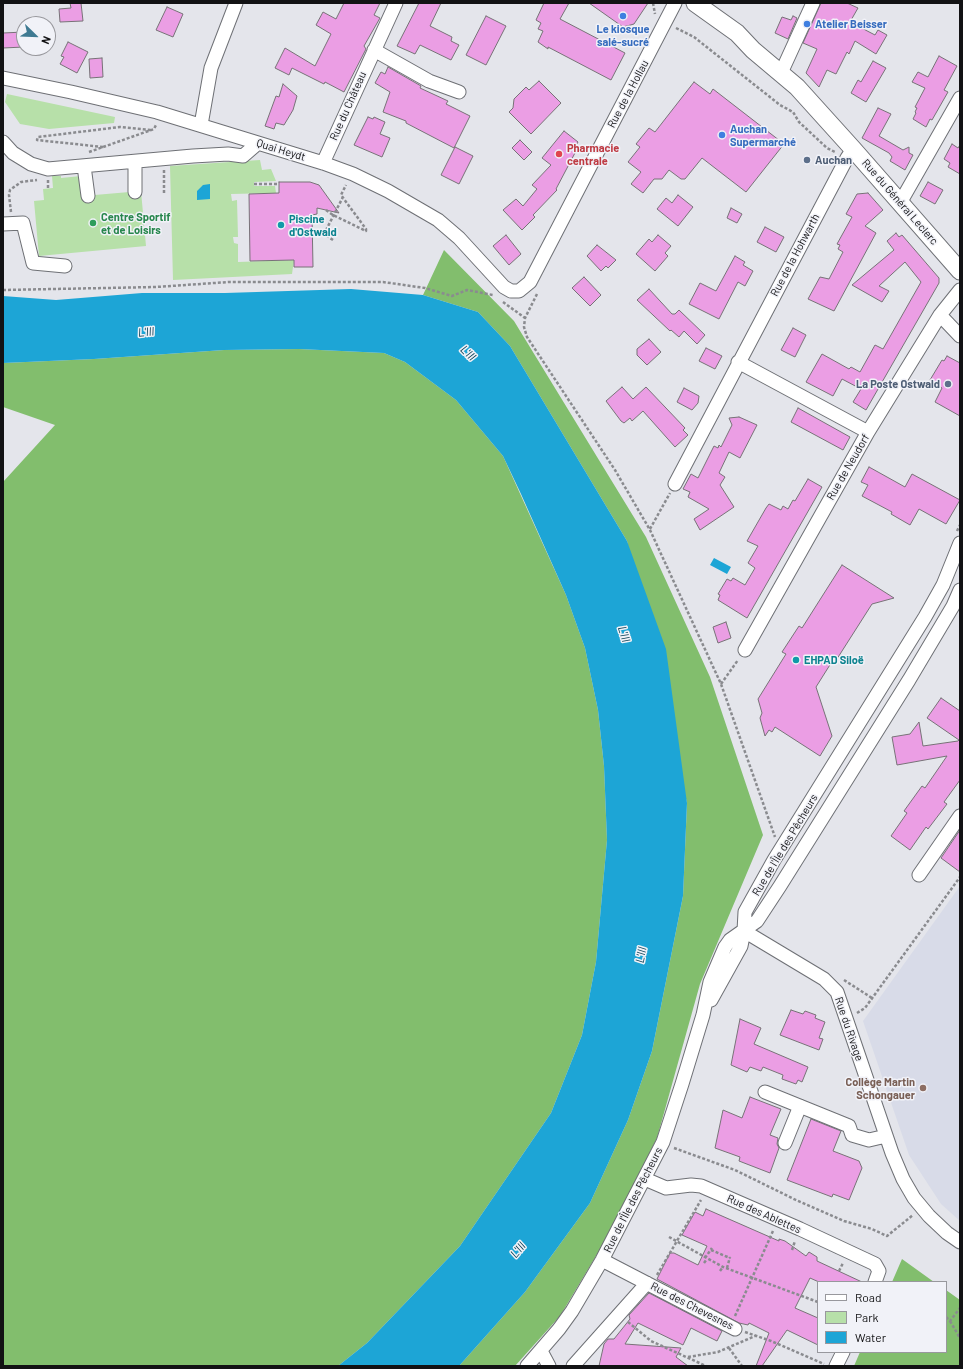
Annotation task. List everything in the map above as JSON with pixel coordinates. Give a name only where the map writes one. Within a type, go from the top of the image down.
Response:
[{"type":"main road","name":"Rue du Général Leclerc","points":[[687,3],[696,13],[730,38],[753,50]]},
{"type":"main road","name":"Rue du Général Leclerc","points":[[695,3],[737,33],[753,50],[797,87],[850,153],[900,203],[960,271]]},
{"type":"street","points":[[201,125],[211,68],[236,3]]},
{"type":"street","name":"Rue du Château","points":[[323,163],[396,3]]},
{"type":"street","name":"Rue de la Hollau","points":[[522,290],[530,282],[675,3]]},
{"type":"street","points":[[781,73],[813,3]]},
{"type":"street","points":[[374,50],[429,81],[459,92]]},
{"type":"street","name":"Quai Heydt","points":[[3,78],[71,92],[155,120],[201,125],[323,163],[370,181],[431,215],[459,238],[504,287],[514,292],[522,290]]},
{"type":"street","points":[[900,203],[960,98]]},
{"type":"street","points":[[3,142],[13,153],[39,168],[84,166],[193,156],[228,154],[244,156],[258,143]]},
{"type":"street","name":"Rue de la Hohwarth","points":[[675,484],[738,362],[850,153]]},
{"type":"street","points":[[135,162],[135,192]]},
{"type":"street","points":[[84,166],[88,196]]},
{"type":"street","points":[[3,224],[23,223],[33,263],[65,266]]},
{"type":"street","name":"Rue de Neudorf","points":[[745,650],[868,432],[940,315],[960,290]]},
{"type":"street","points":[[940,315],[960,336]]},
{"type":"street","points":[[738,362],[868,432]]},
{"type":"street","name":"Rue de l'Île des Pêcheurs","points":[[744,931],[745,912],[774,860],[925,617],[943,585],[960,543]]},
{"type":"street","name":"Rue de l'Île des Pêcheurs","points":[[527,1366],[541,1351],[572,1311],[602,1260],[645,1179],[662,1142],[676,1104],[703,1015],[710,982],[725,947],[730,940],[757,921],[851,775],[941,627],[960,590]]},
{"type":"street","points":[[925,617],[941,627]]},
{"type":"street","points":[[836,762],[851,775]]},
{"type":"street","points":[[919,874],[960,816]]},
{"type":"street","name":"Rue du Rivage","points":[[744,931],[824,979],[836,992],[846,1017],[886,1136],[903,1180],[924,1209],[947,1233],[960,1242]]},
{"type":"street","points":[[765,1092],[849,1126],[852,1134],[869,1140],[886,1136]]},
{"type":"street","points":[[785,1143],[800,1106]]},
{"type":"street","name":"Rue des Ablettes","points":[[645,1179],[666,1188],[695,1185],[779,1220],[872,1262],[878,1268],[875,1281]]},
{"type":"street","name":"Rue des Chevesnes","points":[[602,1260],[732,1328]]},
{"type":"street","points":[[573,1366],[619,1314],[649,1284]]},
{"type":"street","points":[[541,1351],[548,1366]]},
{"type":"street","points":[[836,1366],[842,1353]]},
{"type":"path","points":[[676,27],[694,37],[780,105],[793,112],[799,122],[827,148],[850,153]]},
{"type":"path","points":[[155,120],[163,126]]},
{"type":"path","points":[[151,130],[120,127],[38,137],[37,140],[105,146],[154,129],[155,120]]},
{"type":"path","points":[[164,178],[164,193]]},
{"type":"path","points":[[11,210],[9,194],[13,187],[21,182],[48,179]]},
{"type":"path","points":[[340,183],[352,188]]},
{"type":"path","points":[[254,184],[279,184]]},
{"type":"path","points":[[326,210],[333,216],[366,231],[341,195],[346,185]]},
{"type":"path","points":[[333,240],[324,234],[343,197]]},
{"type":"path","points":[[3,290],[148,287],[229,282],[383,282],[425,288],[452,296],[467,290],[496,295],[491,290]]},
{"type":"path","points":[[501,300],[525,318],[524,327],[527,338],[615,470],[650,530],[722,684],[777,843]]},
{"type":"path","points":[[650,530],[675,484]]},
{"type":"path","points":[[722,684],[745,650]]},
{"type":"path","points":[[846,1017],[865,1008],[960,877]]},
{"type":"path","points":[[662,1142],[679,1150],[735,1170],[782,1194],[844,1221],[872,1229],[887,1236],[924,1209]]},
{"type":"path","points":[[649,1284],[707,1189]]},
{"type":"path","points":[[732,1328],[779,1220]]},
{"type":"path","points":[[669,1237],[723,1267],[817,1302]]},
{"type":"path","points":[[704,1264],[712,1249],[730,1257],[727,1268]]},
{"type":"path","points":[[720,1271],[723,1267]]},
{"type":"path","points":[[950,1321],[960,1308]]},
{"type":"path","points":[[619,1314],[651,1341],[706,1366]]},
{"type":"path","points":[[947,1318],[960,1338]]},
{"type":"path","name":"Rue des Chevesnes","points":[[732,1328],[756,1336],[828,1366]]},
{"type":"path","points":[[688,1357],[718,1352],[756,1336]]},
{"type":"path","points":[[729,1348],[742,1366]]},
{"type":"shaded area","name":"Collège Martin Schongauer","points":[[960,886],[960,1221],[941,1204],[909,1155],[863,1021]]},
{"type":"green space","points":[[7,94],[115,117],[114,123],[49,129],[20,124],[5,102]]},
{"type":"green space","points":[[260,160],[262,170],[271,169],[276,181],[254,182],[254,186],[275,186],[276,193],[231,194],[232,201],[237,200],[238,237],[233,237],[234,243],[238,244],[238,262],[294,260],[292,274],[173,280],[170,166]]},
{"type":"green space","points":[[52,176],[61,176],[61,178],[81,176],[83,196],[141,191],[146,246],[39,256],[34,201],[44,200],[43,189],[53,188]]},
{"type":"green space","points":[[444,250],[514,321],[646,537],[710,677],[763,835],[700,984],[657,1138],[608,1236],[560,1316],[515,1366],[459,1366],[525,1292],[590,1203],[628,1120],[652,1051],[683,896],[687,803],[627,541],[510,346],[478,312],[423,295]]},
{"type":"green space","points":[[299,349],[384,353],[405,362],[456,400],[503,456],[566,595],[585,648],[598,710],[604,766],[607,840],[596,962],[582,1035],[551,1113],[460,1246],[367,1343],[338,1366],[3,1366],[3,482],[55,425],[3,407],[3,363],[94,359],[224,350]]},
{"type":"green space","points":[[902,1259],[933,1281],[892,1281]]},
{"type":"green space","points":[[947,1291],[960,1300],[960,1366],[854,1366],[860,1353],[947,1353]]},
{"type":"water","points":[[210,184],[210,199],[197,200],[197,191],[203,185]]},
{"type":"water","name":"L'Ill","points":[[351,289],[423,295],[478,312],[510,346],[627,541],[666,649],[687,803],[683,896],[652,1051],[628,1120],[590,1203],[525,1292],[459,1366],[338,1366],[367,1343],[460,1246],[551,1113],[582,1035],[596,962],[607,840],[604,766],[598,710],[585,648],[566,595],[521,494],[503,456],[456,400],[405,362],[384,353],[299,349],[224,350],[94,359],[3,363],[3,296],[56,300],[142,293],[225,293]]},
{"type":"water","points":[[714,558],[731,567],[727,574],[710,565]]},
{"type":"building","points":[[70,3],[81,3],[83,21],[60,22],[59,9],[71,8]]},
{"type":"building","points":[[344,3],[380,3],[374,15],[380,18],[364,46],[366,49],[344,92],[292,68],[289,75],[275,68],[285,48],[315,66],[331,34],[316,25],[323,12],[336,19]]},
{"type":"building","points":[[419,3],[441,3],[430,26],[452,37],[451,41],[459,45],[451,60],[420,45],[415,54],[397,46]]},
{"type":"building","points":[[544,3],[569,3],[560,19],[625,53],[611,80],[548,47],[548,49],[538,42],[543,31],[538,29],[541,23],[536,20]]},
{"type":"building","name":"Le kiosque salé-sucré","points":[[589,3],[648,3],[634,24],[623,27]]},
{"type":"building","points":[[821,3],[847,3],[858,8],[850,22],[875,35],[878,30],[887,35],[876,54],[855,41],[849,54],[847,52],[836,74],[827,70],[819,87],[806,73],[817,49],[803,43]]},
{"type":"building","points":[[167,7],[183,14],[173,37],[156,30]]},
{"type":"building","points":[[486,16],[506,26],[486,65],[466,55]]},
{"type":"building","points":[[793,16],[797,18],[788,39],[775,33],[782,17],[791,20]]},
{"type":"building","points":[[16,32],[16,47],[3,48],[3,33]]},
{"type":"building","points":[[68,42],[88,52],[77,73],[60,64],[64,57],[61,56]]},
{"type":"building","points":[[939,56],[957,66],[944,90],[948,92],[932,120],[930,119],[926,127],[913,119],[917,108],[915,107],[925,88],[912,82],[918,72],[928,77]]},
{"type":"building","points":[[102,58],[103,77],[90,78],[89,59]]},
{"type":"building","points":[[873,61],[886,68],[866,102],[851,93],[858,80],[861,82]]},
{"type":"building","points":[[388,67],[421,86],[420,88],[448,101],[446,104],[470,116],[454,148],[406,123],[406,121],[383,112],[390,92],[375,83],[381,72],[385,74]]},
{"type":"building","points":[[539,81],[561,103],[531,134],[509,112],[513,108],[514,99],[526,87],[529,90]]},
{"type":"building","name":"Auchan Supermarché","points":[[694,82],[710,94],[713,89],[784,144],[746,192],[702,158],[685,179],[681,179],[669,170],[662,179],[654,179],[643,193],[631,184],[641,172],[628,162],[640,147],[636,144],[649,128],[655,132]]},
{"type":"building","points":[[283,84],[297,96],[293,110],[284,125],[276,123],[274,129],[265,126],[276,96],[279,97]]},
{"type":"building","points":[[878,108],[891,114],[879,136],[903,150],[909,147],[909,153],[913,155],[905,170],[890,161],[892,157],[889,153],[862,138]]},
{"type":"building","points":[[368,117],[373,119],[374,117],[385,122],[380,134],[390,138],[382,157],[354,145]]},
{"type":"building","points":[[564,131],[578,142],[573,150],[576,151],[556,189],[557,190],[533,215],[535,217],[522,230],[503,210],[516,199],[523,206],[537,189],[532,185],[551,165],[542,158]]},
{"type":"building","points":[[520,140],[532,152],[524,160],[512,148]]},
{"type":"building","points":[[952,144],[958,148],[960,145],[960,174],[948,167],[950,163],[944,159]]},
{"type":"building","points":[[455,147],[473,156],[459,184],[441,175]]},
{"type":"building","name":"Piscine d'Ostwald","points":[[279,182],[310,182],[319,185],[339,213],[317,208],[317,214],[312,215],[313,267],[294,267],[294,260],[250,261],[249,194],[279,193]]},
{"type":"building","points":[[928,182],[943,190],[935,204],[920,196]]},
{"type":"building","points":[[868,193],[883,210],[865,226],[876,233],[834,311],[808,299],[820,277],[829,279],[843,252],[838,249],[840,245],[837,244],[852,217],[846,214],[857,194]]},
{"type":"building","points":[[678,195],[693,207],[678,226],[657,209],[666,198],[672,203]]},
{"type":"building","points":[[731,208],[742,214],[737,223],[727,218]]},
{"type":"building","points":[[765,227],[784,237],[776,252],[757,242]]},
{"type":"building","points":[[896,233],[899,237],[902,235],[939,278],[939,283],[866,410],[853,402],[861,389],[842,379],[833,396],[806,382],[822,354],[849,369],[851,367],[860,372],[875,345],[883,349],[921,282],[905,262],[879,286],[889,291],[882,302],[852,285],[894,250],[887,241]]},
{"type":"building","points":[[506,235],[521,254],[509,265],[493,246]]},
{"type":"building","points":[[658,235],[671,246],[665,253],[668,256],[655,271],[636,254],[649,239],[652,242]]},
{"type":"building","points":[[597,245],[616,260],[608,268],[606,266],[601,271],[587,256]]},
{"type":"building","points":[[735,256],[745,262],[743,265],[753,271],[745,286],[738,282],[719,319],[689,304],[700,283],[716,291]]},
{"type":"building","points":[[584,277],[601,295],[590,306],[572,288]]},
{"type":"building","points":[[649,289],[672,314],[675,314],[679,310],[705,335],[697,344],[684,331],[679,337],[671,330],[670,331],[637,300]]},
{"type":"building","points":[[793,328],[806,335],[795,357],[781,350]]},
{"type":"building","points":[[649,339],[661,352],[647,365],[637,355],[637,349]]},
{"type":"building","points":[[706,348],[722,356],[715,369],[699,361]]},
{"type":"building","name":"La Poste Ostwald","points":[[947,356],[960,363],[960,416],[935,402],[942,388],[930,380],[942,360],[944,361]]},
{"type":"building","points":[[622,387],[633,399],[646,387],[685,428],[683,430],[688,435],[675,447],[643,411],[632,421],[630,418],[624,423],[621,421],[606,401]]},
{"type":"building","points":[[684,388],[699,396],[698,403],[692,410],[677,402]]},
{"type":"building","points":[[798,408],[850,437],[843,450],[791,422]]},
{"type":"building","points":[[739,417],[757,425],[740,458],[729,452],[719,473],[725,477],[720,485],[734,507],[700,530],[694,519],[709,509],[688,497],[690,492],[683,489],[691,474],[698,478],[714,446],[718,448],[719,445],[721,447],[732,425],[729,418]]},
{"type":"building","points":[[869,467],[905,487],[912,474],[960,500],[946,524],[919,509],[910,525],[891,514],[892,512],[862,496],[868,485],[861,482]]},
{"type":"building","points":[[808,479],[822,487],[747,618],[718,600],[720,595],[718,594],[727,579],[731,581],[733,578],[745,585],[755,568],[748,563],[758,546],[747,541],[766,508],[769,504],[781,510],[783,506],[788,509],[793,500],[795,501]]},
{"type":"building","name":"EHPAD Siloë","points":[[842,565],[894,598],[872,604],[835,662],[833,660],[816,687],[832,736],[820,756],[775,727],[772,732],[769,730],[765,736],[760,718],[762,713],[758,699],[786,654],[782,652],[799,626],[802,628]]},
{"type":"building","points":[[726,622],[731,638],[718,643],[713,627]]},
{"type":"building","points":[[941,698],[960,711],[960,780],[944,802],[947,804],[928,829],[926,827],[910,850],[891,836],[907,813],[904,811],[922,786],[925,788],[947,756],[897,765],[892,737],[910,734],[919,722],[923,746],[958,741],[959,740],[927,718]]},
{"type":"building","points":[[960,830],[960,872],[941,858]]},
{"type":"building","points":[[791,1010],[803,1014],[805,1011],[816,1015],[815,1018],[825,1022],[819,1038],[823,1039],[819,1050],[780,1035]]},
{"type":"building","points":[[740,1019],[761,1028],[754,1044],[808,1067],[802,1082],[798,1080],[796,1084],[782,1079],[783,1075],[763,1067],[761,1071],[750,1067],[747,1072],[731,1065]]},
{"type":"building","points":[[750,1097],[781,1109],[770,1135],[778,1138],[777,1144],[779,1148],[770,1173],[739,1161],[740,1157],[715,1148],[723,1110],[742,1118]]},
{"type":"building","points":[[811,1119],[841,1131],[833,1151],[859,1161],[862,1168],[849,1200],[833,1194],[832,1197],[787,1180]]},
{"type":"building","points":[[706,1209],[779,1241],[779,1239],[785,1241],[806,1256],[809,1252],[817,1257],[817,1261],[860,1281],[817,1281],[810,1278],[795,1308],[817,1318],[817,1345],[787,1330],[762,1366],[756,1366],[769,1333],[749,1323],[748,1325],[739,1323],[657,1279],[670,1253],[674,1253],[698,1265],[707,1246],[682,1235],[695,1212],[703,1216]]},
{"type":"building","points":[[649,1293],[722,1331],[717,1341],[691,1328],[683,1345],[638,1323],[625,1344],[681,1348],[676,1357],[688,1366],[599,1366],[604,1344],[608,1339],[614,1339],[630,1319],[629,1315]]},
{"type":"place","name":"Le kiosque salé-sucré","points":[[623,16]]},
{"type":"place","name":"Atelier Beisser","points":[[807,24]]},
{"type":"place","name":"Auchan Supermarché","points":[[722,135]]},
{"type":"place","name":"Pharmacie centrale","points":[[559,154]]},
{"type":"place","name":"Auchan","points":[[807,160]]},
{"type":"place","name":"Centre Sportif et de Loisirs","points":[[93,223]]},
{"type":"place","name":"Piscine d'Ostwald","points":[[281,225]]},
{"type":"place","name":"La Poste Ostwald","points":[[948,384]]},
{"type":"place","name":"EHPAD Siloë","points":[[796,660]]},
{"type":"place","name":"Collège Martin Schongauer","points":[[923,1088]]}]
